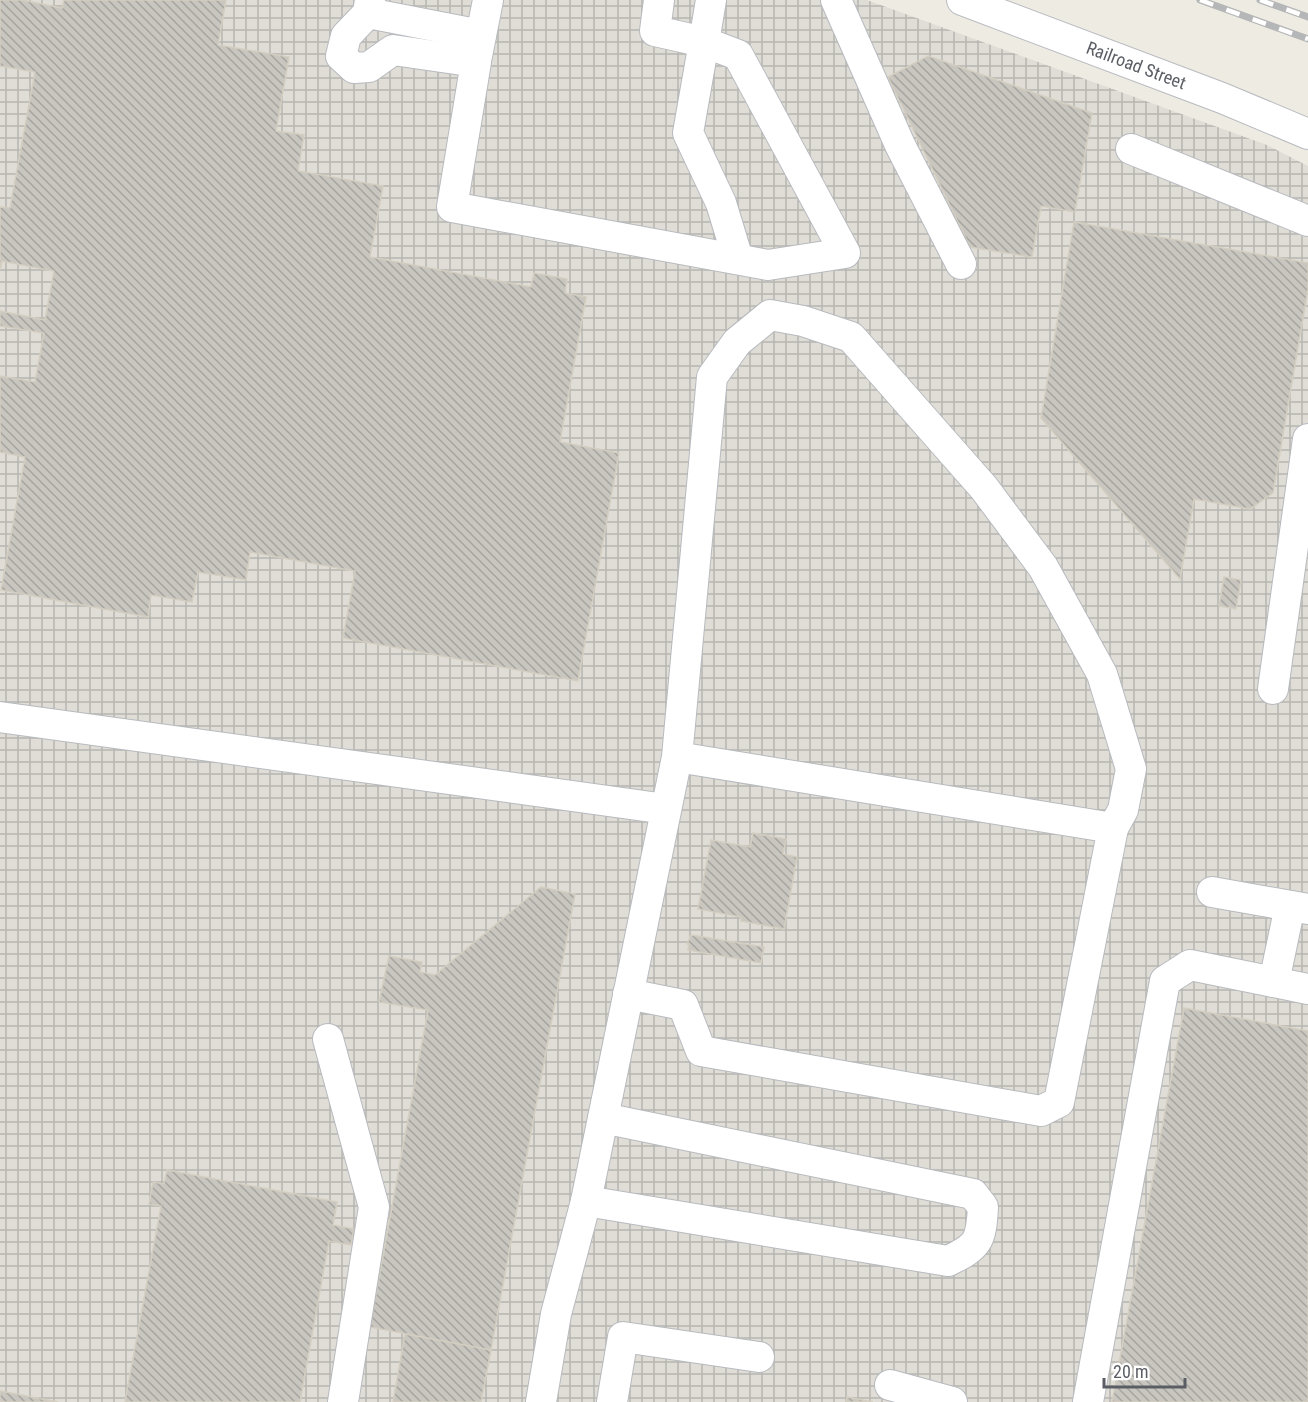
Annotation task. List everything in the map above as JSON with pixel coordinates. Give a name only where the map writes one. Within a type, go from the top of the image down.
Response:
[{"type":"street","points":[[488,0],[452,207],[768,265],[845,253],[738,55],[704,42],[655,31],[659,0]]},
{"type":"street","points":[[711,0],[688,133],[720,203],[738,260]]},
{"type":"street","points":[[836,0],[896,135],[961,264]]},
{"type":"street","name":"Railroad Street","points":[[962,0],[1222,98],[1308,134]]},
{"type":"street","points":[[369,7],[478,49],[393,50],[369,67],[354,68],[341,56],[346,36],[369,7]]},
{"type":"street","points":[[1131,149],[1308,221]]},
{"type":"street","points":[[541,1402],[556,1314],[586,1201],[628,994],[677,757],[712,377],[737,342],[770,315],[803,321],[851,337],[984,488],[1043,567],[1102,674],[1131,769],[1123,810],[1113,828],[1059,1102],[1041,1112],[701,1051],[682,1005],[628,994]]},
{"type":"street","points":[[1273,689],[1308,438]]},
{"type":"street","points":[[0,717],[666,809]]},
{"type":"street","points":[[677,757],[1113,828]]},
{"type":"street","points":[[1212,891],[1299,907],[1274,982]]},
{"type":"street","points":[[1088,1402],[1165,981],[1190,965],[1308,989]]},
{"type":"street","points":[[328,1039],[374,1207],[343,1402]]},
{"type":"street","points":[[586,1201],[948,1261],[974,1248],[981,1233],[983,1207],[973,1194],[603,1118]]},
{"type":"street","points":[[612,1402],[623,1337],[759,1357]]},
{"type":"street","points":[[891,1385],[952,1402]]},
{"type":"shaded area","points":[[0,0],[867,0],[1267,145],[1308,166],[1308,1402],[0,1402]]},
{"type":"building","points":[[0,0],[22,0],[62,8],[64,0],[226,0],[218,45],[289,57],[276,131],[304,135],[298,171],[383,186],[370,257],[531,287],[534,273],[567,279],[565,293],[586,297],[560,442],[619,453],[578,681],[343,638],[355,571],[250,552],[246,580],[198,572],[192,602],[151,595],[148,617],[1,590],[25,457],[0,452],[0,376],[35,382],[44,333],[0,326],[0,311],[45,320],[54,271],[2,261],[0,270],[0,207],[10,208],[35,72],[0,66]]},
{"type":"building","points":[[928,56],[1092,113],[1075,212],[1041,206],[1032,257],[970,247],[888,77]]},
{"type":"building","points":[[1074,222],[1308,263],[1308,289],[1273,493],[1250,509],[1194,499],[1180,579],[1041,418]]},
{"type":"building","points":[[1224,577],[1241,580],[1236,609],[1219,606]]},
{"type":"building","points":[[753,833],[786,839],[783,854],[797,857],[784,929],[741,921],[741,917],[698,909],[711,840],[750,847]]},
{"type":"building","points":[[541,887],[575,894],[491,1350],[370,1327],[428,1010],[379,1002],[389,956],[422,962],[420,972],[435,975]]},
{"type":"building","points":[[691,935],[764,947],[761,963],[688,950],[689,944],[687,944]]},
{"type":"building","points":[[1184,1008],[1308,1031],[1308,1402],[1112,1402]]},
{"type":"building","points":[[167,1170],[337,1202],[333,1225],[354,1229],[351,1245],[329,1241],[300,1402],[125,1402],[161,1206],[149,1204],[153,1182],[164,1184]]},
{"type":"building","points":[[405,1334],[491,1350],[481,1402],[393,1402]]},
{"type":"building","points":[[0,1391],[58,1402],[0,1402]]},
{"type":"building","points":[[847,1397],[873,1402],[846,1402]]},
{"type":"railway","points":[[1200,0],[1308,39]]},
{"type":"railway","points":[[1260,0],[1308,17]]}]
